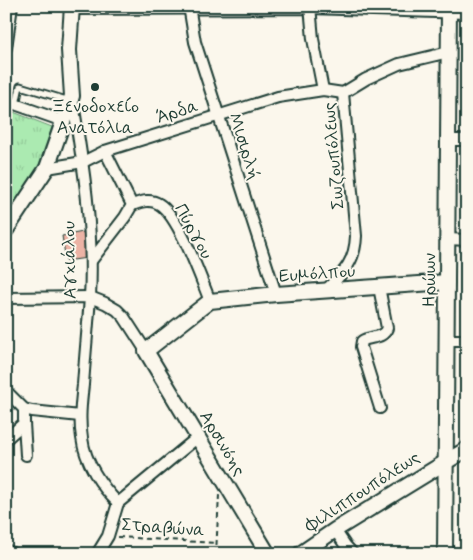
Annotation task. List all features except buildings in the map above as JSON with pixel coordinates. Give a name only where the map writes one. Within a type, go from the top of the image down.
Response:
[{"type":"street","points":[[6,48],[12,6]]},
{"type":"street","points":[[72,8],[310,7],[449,10],[467,13]]},
{"type":"street","points":[[310,7],[313,39],[323,90]]},
{"type":"street","name":"Αγχιάλου","points":[[72,8],[69,50],[71,99],[83,162],[91,261],[90,297],[80,416],[82,439],[90,464],[106,491],[118,503]]},
{"type":"street","name":"Μισιρλή","points":[[189,8],[194,42],[276,294]]},
{"type":"street","name":"Ηρώων","points":[[445,554],[449,10]]},
{"type":"street","name":"Σωζουπόλεως","points":[[326,291],[348,266],[356,247],[343,93],[366,79],[399,64],[449,52]]},
{"type":"street","name":"Άρδα","points":[[46,168],[83,162],[105,150],[278,97],[323,90],[343,93]]},
{"type":"street","points":[[6,230],[46,168],[71,99]]},
{"type":"street","points":[[11,103],[64,121]]},
{"type":"street","points":[[449,140],[467,140]]},
{"type":"street","points":[[91,261],[132,205],[105,150]]},
{"type":"street","name":"Πύργου","points":[[132,205],[151,201],[159,204],[164,209],[176,224],[184,240],[210,301]]},
{"type":"street","points":[[448,239],[467,240]]},
{"type":"street","name":"Ευμόλπου","points":[[210,301],[276,294],[447,282]]},
{"type":"street","points":[[379,287],[387,328],[381,336],[362,341],[361,347],[380,408]]},
{"type":"street","points":[[6,298],[90,297],[117,310],[146,351],[210,301]]},
{"type":"street","points":[[447,340],[467,340]]},
{"type":"street","name":"Αρσινόης","points":[[146,351],[268,554]]},
{"type":"street","points":[[6,391],[24,408],[32,411],[80,416]]},
{"type":"street","points":[[24,408],[26,455]]},
{"type":"street","points":[[6,438],[24,423]]},
{"type":"street","points":[[97,554],[108,536],[118,503],[198,437]]},
{"type":"street","name":"Φιλιππουπόλεως","points":[[300,554],[335,530],[467,448]]},
{"type":"street","points":[[335,530],[353,554]]},
{"type":"street","points":[[6,550],[14,554]]},
{"type":"lane","points":[[54,6],[72,8]]},
{"type":"lane","points":[[11,103],[20,86],[71,99]]},
{"type":"path","points":[[216,554],[219,494]]},
{"type":"path","name":"Στραβώνα","points":[[108,536],[216,543]]},
{"type":"green space","points":[[8,110],[52,127],[37,170],[6,216],[6,114]]},
{"type":"place","name":"Ξενοδοχείο Ανατόλια","points":[[95,87]]}]
